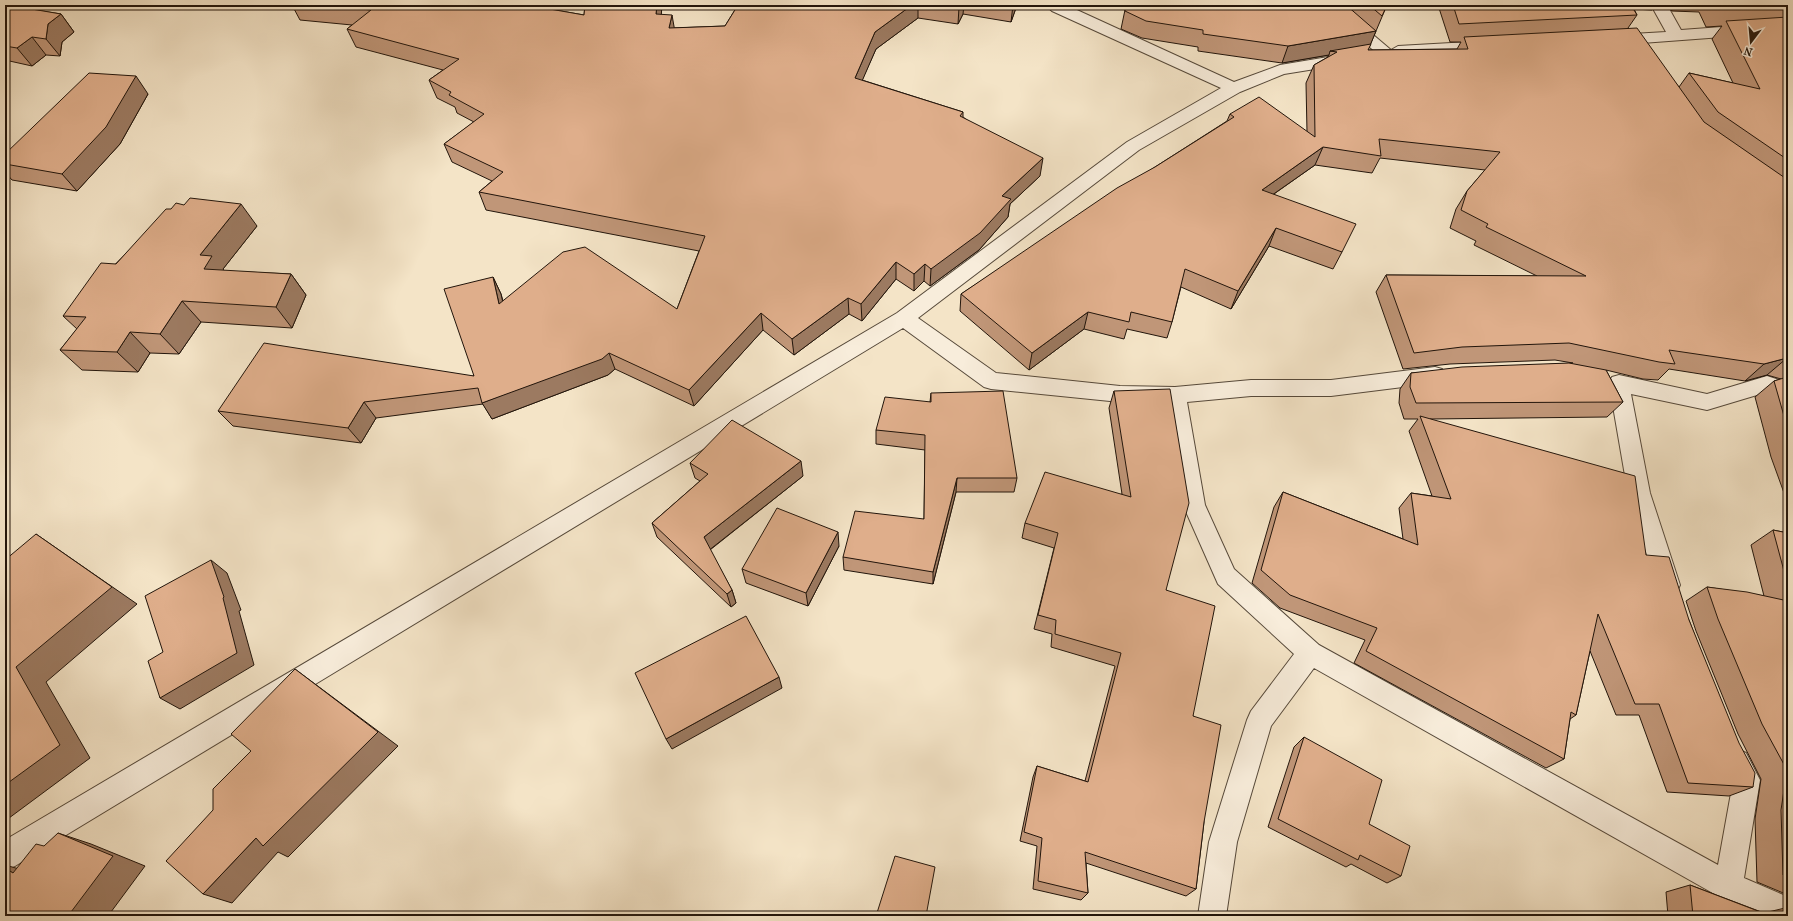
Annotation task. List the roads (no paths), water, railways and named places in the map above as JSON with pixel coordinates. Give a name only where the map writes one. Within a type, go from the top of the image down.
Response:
[{"type":"street","points":[[1058,5],[1057,8],[1234,88]]},
{"type":"street","points":[[1330,5],[1385,52]]},
{"type":"street","points":[[1659,5],[1676,36]]},
{"type":"street","points":[[1598,41],[1635,45],[1676,36],[1776,28],[1788,30]]},
{"type":"street","points":[[5,856],[904,318],[1133,146],[1234,88],[1280,70],[1385,52],[1503,46]]},
{"type":"street","points":[[904,318],[991,381],[1120,394],[1175,395],[1251,388],[1332,388],[1457,373]]},
{"type":"street","points":[[1674,603],[1639,494],[1608,381],[1707,402],[1767,384],[1788,391]]},
{"type":"street","points":[[1175,395],[1194,505],[1226,576],[1310,653],[1728,886],[1788,911]]},
{"type":"street","points":[[1212,916],[1223,842],[1260,720],[1310,653]]},
{"type":"street","points":[[1727,743],[1747,780],[1728,886]]}]
